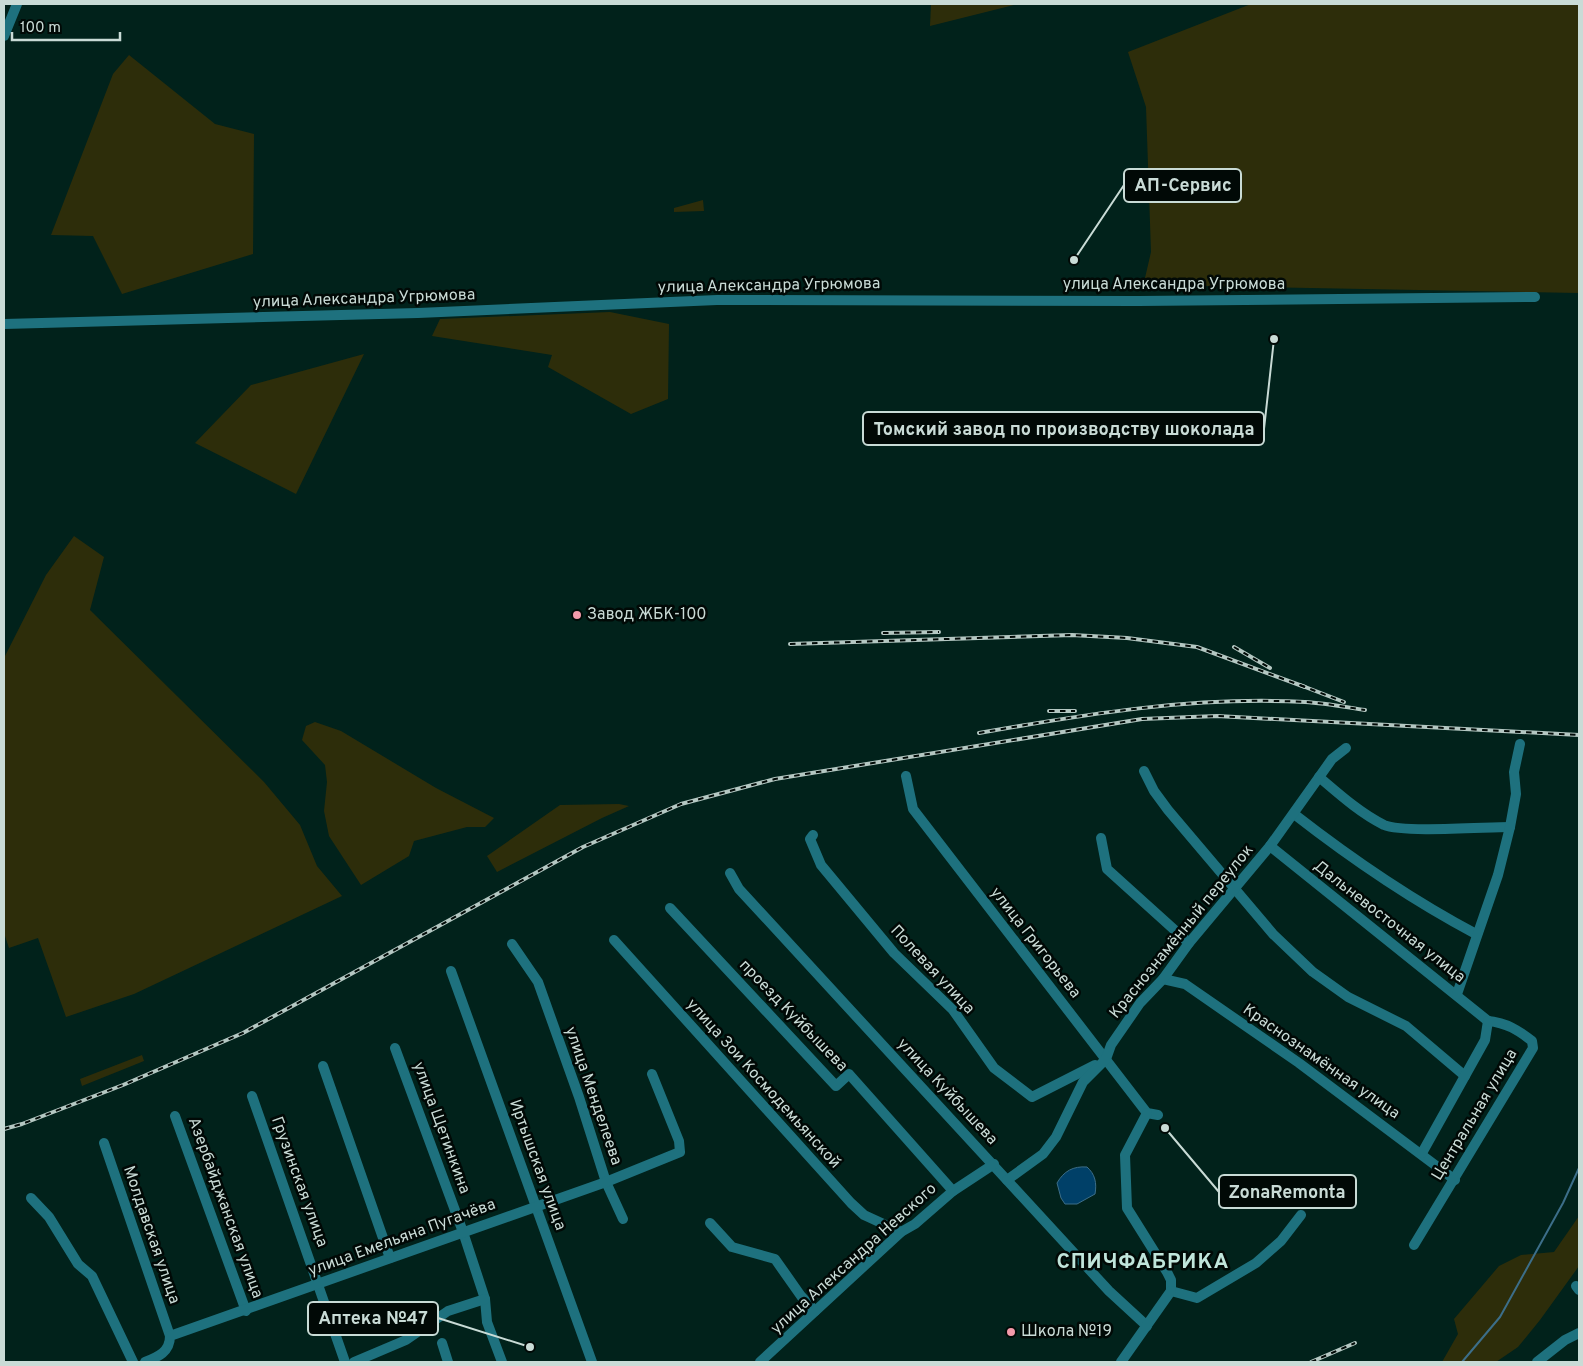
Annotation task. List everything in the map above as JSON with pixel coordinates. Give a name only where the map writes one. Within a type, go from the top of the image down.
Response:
[{"type":"street","points":[[4,36],[17,4]]},
{"type":"street","name":"улица Александра Угрюмова","points":[[4,324],[418,314],[717,300],[1138,300],[1535,297]]},
{"type":"street","points":[[1456,994],[1498,875],[1516,794],[1514,772],[1520,744]]},
{"type":"street","name":"Краснознамённый переулок","points":[[1008,1180],[1048,1148],[1056,1137],[1083,1082],[1106,1059],[1111,1045],[1140,1003],[1163,979],[1189,943],[1270,846],[1332,759],[1346,748]]},
{"type":"street","points":[[1144,771],[1154,792],[1168,810],[1273,934],[1313,972],[1348,997],[1406,1026],[1465,1076]]},
{"type":"street","name":"улица Григорьева","points":[[906,776],[913,809],[960,873],[1147,1113]]},
{"type":"street","points":[[1320,776],[1361,810],[1385,825],[1396,828],[1510,827]]},
{"type":"street","points":[[1294,814],[1336,847],[1401,892],[1476,934]]},
{"type":"street","name":"Полевая улица","points":[[813,835],[811,844],[821,865],[894,953],[953,1010],[994,1068],[1017,1087],[1032,1097],[1106,1059]]},
{"type":"street","points":[[1101,838],[1107,869],[1189,943]]},
{"type":"street","name":"Дальневосточная улица","points":[[1270,846],[1488,1021]]},
{"type":"street","name":"улица Куйбышева","points":[[730,873],[739,889],[1109,1291],[1147,1326]]},
{"type":"street","name":"проезд Куйбышева","points":[[670,908],[836,1086],[849,1074],[953,1191]]},
{"type":"street","name":"улица Зои Космодемьянской","points":[[614,940],[851,1203],[864,1215],[901,1232]]},
{"type":"street","name":"улица Менделеева","points":[[512,944],[538,982],[579,1097],[606,1182],[623,1219]]},
{"type":"street","name":"Иртышская улица","points":[[452,975],[592,1362]]},
{"type":"street","name":"Краснознамённая улица","points":[[1163,979],[1184,984],[1299,1062],[1422,1153],[1455,1180]]},
{"type":"street","points":[[1422,1153],[1485,1040],[1488,1021]]},
{"type":"street","name":"Центральная улица","points":[[1414,1245],[1533,1048],[1532,1041],[1517,1029],[1488,1021]]},
{"type":"street","name":"улица Щетинкина","points":[[395,1048],[486,1299],[488,1322],[502,1362]]},
{"type":"street","points":[[323,1066],[390,1258]]},
{"type":"street","name":"улица Емельяна Пугачёва","points":[[170,1336],[246,1311],[606,1182],[680,1152],[679,1141],[652,1074]]},
{"type":"street","name":"Грузинская улица","points":[[252,1096],[345,1362]]},
{"type":"street","points":[[1121,1362],[1171,1291],[1171,1280],[1167,1272],[1127,1208],[1125,1155],[1147,1113],[1158,1116]]},
{"type":"street","name":"Азербайджанская улица","points":[[175,1116],[246,1311]]},
{"type":"street","name":"Молдавская улица","points":[[104,1143],[170,1336]]},
{"type":"street","name":"улица Александра Невского","points":[[760,1362],[901,1232],[915,1224],[953,1191],[994,1164]]},
{"type":"street","points":[[31,1198],[49,1217],[78,1264],[92,1276],[133,1362]]},
{"type":"street","points":[[1171,1291],[1197,1298],[1256,1263],[1281,1241],[1301,1215]]},
{"type":"street","points":[[710,1223],[732,1247],[775,1259],[801,1296],[815,1311]]},
{"type":"street","points":[[354,1362],[406,1340],[448,1311],[486,1299]]},
{"type":"street","points":[[1537,1362],[1565,1340],[1579,1332]]},
{"type":"street","points":[[145,1362],[166,1351],[170,1345],[170,1336]]},
{"type":"street","points":[[442,1343],[445,1361]]},
{"type":"shaded area","points":[[931,4],[1018,4],[930,26]]},
{"type":"shaded area","points":[[1251,4],[1579,4],[1579,293],[1154,285],[1145,278],[1151,252],[1146,107],[1128,52]]},
{"type":"shaded area","points":[[129,55],[215,124],[254,134],[253,254],[122,294],[93,236],[51,235],[113,74]]},
{"type":"shaded area","points":[[703,200],[704,211],[674,212],[674,208]]},
{"type":"shaded area","points":[[610,312],[669,324],[668,399],[631,414],[548,367],[552,355],[432,336],[440,319]]},
{"type":"shaded area","points":[[364,354],[296,494],[195,443],[251,385]]},
{"type":"shaded area","points":[[74,536],[104,557],[90,610],[264,782],[300,825],[317,866],[342,896],[134,994],[66,1017],[38,938],[9,948],[4,933],[4,658],[46,575]]},
{"type":"shaded area","points":[[315,722],[341,731],[436,788],[494,818],[485,827],[467,827],[414,841],[409,856],[361,885],[329,836],[324,811],[327,782],[325,765],[302,740],[306,726]]},
{"type":"shaded area","points":[[619,804],[629,806],[497,872],[487,856],[560,805]]},
{"type":"shaded area","points":[[142,1055],[144,1061],[82,1086],[80,1079]]},
{"type":"shaded area","points":[[1579,1216],[1579,1266],[1518,1347],[1496,1362],[1442,1362],[1458,1334],[1454,1319],[1499,1266],[1521,1255],[1554,1252]]},
{"type":"water","points":[[1077,1167],[1087,1167],[1095,1179],[1095,1194],[1077,1204],[1065,1204],[1061,1198],[1057,1183],[1069,1170]]},
{"type":"waterway","points":[[1462,1362],[1500,1317],[1563,1203],[1579,1168]]},
{"type":"railway","points":[[883,633],[939,632]]},
{"type":"railway","points":[[790,644],[1072,635],[1127,638],[1197,647],[1305,687]]},
{"type":"railway","points":[[1234,647],[1270,668]]},
{"type":"railway","points":[[1300,685],[1344,702]]},
{"type":"railway","points":[[979,733],[1101,713],[1182,704],[1264,701],[1305,702],[1365,710]]},
{"type":"railway","points":[[1049,711],[1075,711]]},
{"type":"railway","points":[[4,1129],[22,1124],[123,1085],[243,1033],[583,847],[681,804],[775,779],[1142,719],[1217,716],[1579,735]]},
{"type":"railway","points":[[1311,1362],[1355,1343]]},
{"type":"place","name":"АП-Сервис","points":[[1074,260]]},
{"type":"place","name":"Томский завод по производству шоколада","points":[[1274,339]]},
{"type":"place","name":"Завод ЖБК-100","points":[[577,615]]},
{"type":"place","name":"ZonaRemonta","points":[[1165,1128]]},
{"type":"place","name":"Школа №19","points":[[1011,1332]]},
{"type":"place","name":"Аптека №47","points":[[530,1347]]},
{"type":"district","name":"СПИЧФАБРИКА","points":[[1143,1262]]}]
